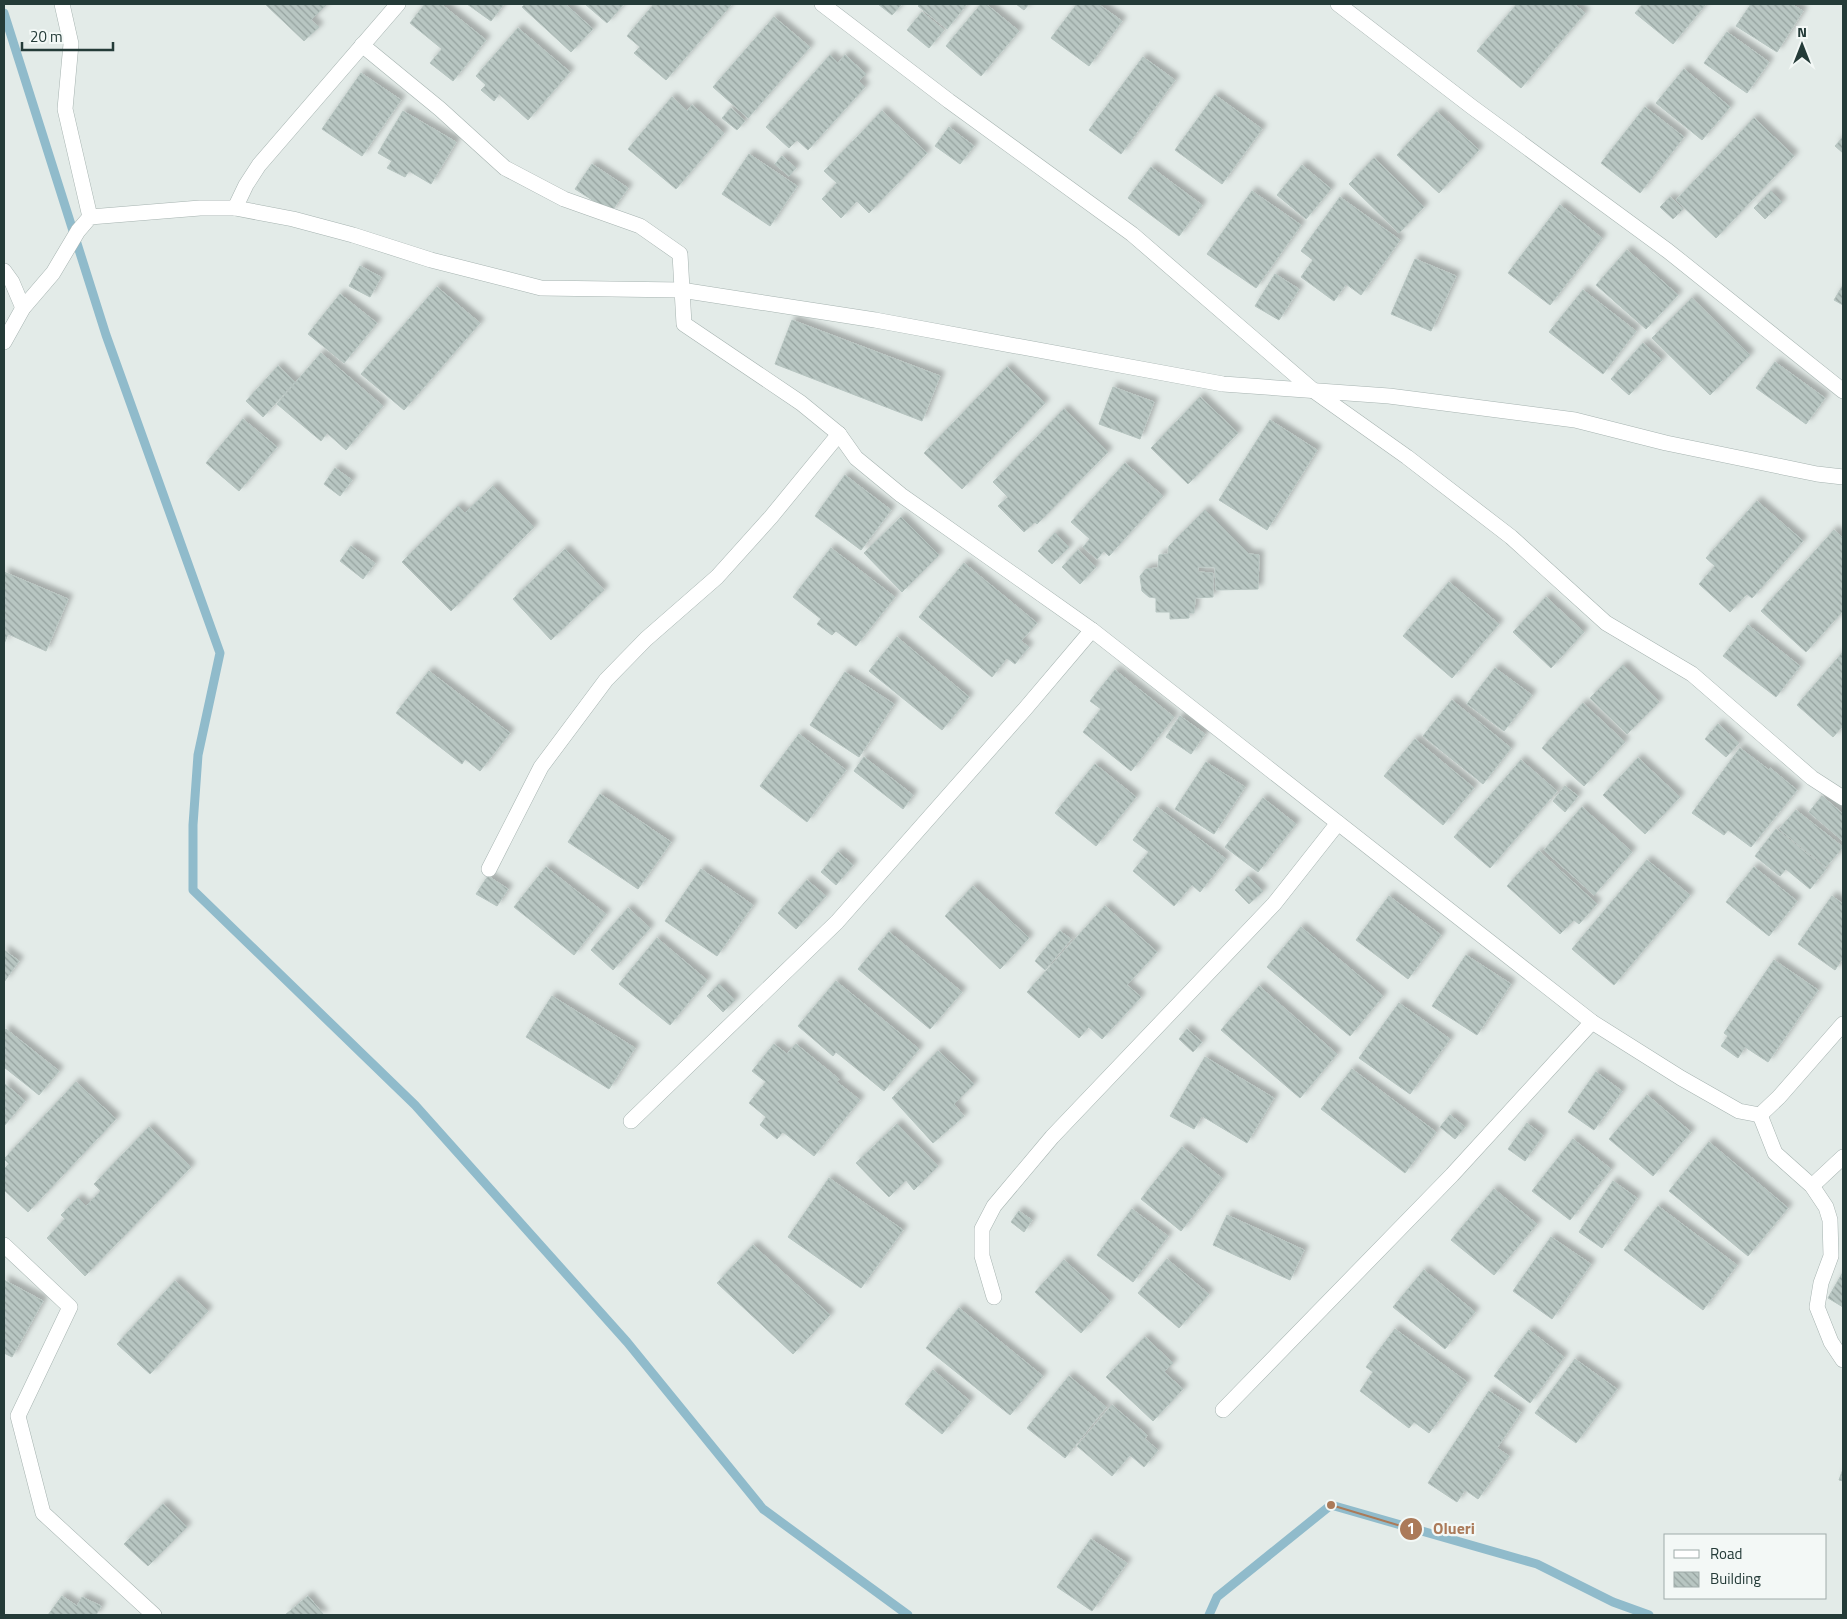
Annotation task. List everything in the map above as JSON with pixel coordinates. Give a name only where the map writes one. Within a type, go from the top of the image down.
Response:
[{"type":"street","points":[[62,4],[71,44],[65,109],[90,217]]},
{"type":"street","points":[[235,208],[246,185],[259,165],[398,4]]},
{"type":"street","points":[[822,4],[1132,234],[1314,391],[1407,457],[1511,537],[1606,623],[1692,674],[1812,778],[1843,798]]},
{"type":"street","points":[[1338,4],[1472,107],[1668,251],[1843,391]]},
{"type":"street","points":[[362,45],[440,109],[505,168],[564,199],[640,226],[680,254],[684,324],[801,403],[839,434],[856,458],[901,495],[1092,630],[1592,1022],[1681,1078],[1739,1110],[1760,1115]]},
{"type":"street","points":[[4,342],[23,308],[53,273],[78,231],[90,217],[200,208],[235,208],[293,218],[431,260],[541,288],[681,290],[875,320],[1223,384],[1388,396],[1575,420],[1676,445],[1817,474],[1843,477]]},
{"type":"street","points":[[4,272],[12,282],[23,308]]},
{"type":"street","points":[[489,869],[541,767],[606,680],[646,639],[717,577],[771,517],[839,434]]},
{"type":"street","points":[[631,1121],[837,922],[1026,709],[1092,630]]},
{"type":"street","points":[[994,1297],[982,1256],[982,1229],[994,1206],[1052,1137],[1274,904],[1338,823]]},
{"type":"street","points":[[1223,1410],[1452,1175],[1592,1022]]},
{"type":"street","points":[[1760,1115],[1779,1097],[1843,1024]]},
{"type":"street","points":[[1760,1115],[1775,1153],[1812,1186],[1826,1207],[1830,1220],[1831,1256],[1821,1283],[1817,1307],[1832,1342],[1843,1360]]},
{"type":"street","points":[[1812,1186],[1843,1157]]},
{"type":"street","points":[[4,1245],[70,1307],[11,1418],[42,1513],[154,1615]]},
{"type":"building","points":[[265,4],[327,4],[311,20],[319,27],[304,41]]},
{"type":"building","points":[[425,4],[441,4],[486,40],[453,81],[430,63],[442,49],[410,23]]},
{"type":"building","points":[[467,4],[504,4],[491,21]]},
{"type":"building","points":[[525,4],[565,4],[593,29],[571,52],[522,7]]},
{"type":"building","points":[[585,4],[624,4],[607,23]]},
{"type":"building","points":[[654,4],[732,4],[666,80],[634,53],[640,47],[627,36]]},
{"type":"building","points":[[878,4],[902,4],[892,15]]},
{"type":"building","points":[[920,4],[967,4],[947,29],[918,6]]},
{"type":"building","points":[[981,4],[986,4],[1019,31],[981,76],[946,46]]},
{"type":"building","points":[[1016,4],[1029,4],[1024,10]]},
{"type":"building","points":[[1077,4],[1098,4],[1122,21],[1089,66],[1051,38]]},
{"type":"building","points":[[1517,4],[1574,4],[1585,13],[1521,88],[1477,51]]},
{"type":"building","points":[[1643,4],[1706,4],[1673,44],[1635,13]]},
{"type":"building","points":[[1751,4],[1791,4],[1803,11],[1777,52],[1736,26]]},
{"type":"building","points":[[922,12],[944,30],[929,48],[907,30]]},
{"type":"building","points":[[774,17],[810,47],[748,118],[713,87]]},
{"type":"building","points":[[518,28],[570,72],[528,120],[499,94],[494,101],[481,90],[486,85],[476,76]]},
{"type":"building","points":[[1727,32],[1769,62],[1747,93],[1704,63]]},
{"type":"building","points":[[830,55],[838,63],[845,55],[866,74],[859,81],[865,87],[808,150],[797,140],[789,148],[766,127]]},
{"type":"building","points":[[1143,57],[1175,80],[1121,154],[1089,130]]},
{"type":"building","points":[[1684,69],[1730,107],[1702,140],[1656,103]]},
{"type":"building","points":[[361,73],[401,100],[362,156],[322,129]]},
{"type":"building","points":[[1215,95],[1262,129],[1222,184],[1175,150]]},
{"type":"building","points":[[672,97],[687,111],[692,105],[724,133],[676,189],[628,149]]},
{"type":"building","points":[[1645,107],[1684,137],[1640,193],[1601,163]]},
{"type":"building","points":[[731,108],[745,121],[737,130],[722,118]]},
{"type":"building","points":[[403,111],[456,142],[431,184],[409,171],[405,177],[387,168],[392,161],[378,153]]},
{"type":"building","points":[[882,111],[927,153],[869,213],[857,201],[841,218],[822,199],[837,183],[824,171]]},
{"type":"building","points":[[1437,112],[1479,150],[1439,193],[1397,155]]},
{"type":"building","points":[[1754,118],[1794,156],[1716,238],[1676,200]]},
{"type":"building","points":[[949,127],[974,146],[960,164],[935,146]]},
{"type":"building","points":[[1843,137],[1843,153],[1835,146]]},
{"type":"building","points":[[749,154],[797,186],[770,226],[722,194]]},
{"type":"building","points":[[782,156],[796,168],[789,176],[775,164]]},
{"type":"building","points":[[1374,158],[1424,207],[1399,233],[1349,184]]},
{"type":"building","points":[[592,164],[628,188],[611,212],[575,189]]},
{"type":"building","points":[[1302,165],[1331,189],[1306,219],[1277,195]]},
{"type":"building","points":[[1151,167],[1202,205],[1179,236],[1128,198]]},
{"type":"building","points":[[1252,191],[1301,225],[1256,288],[1207,254]]},
{"type":"building","points":[[1771,191],[1782,202],[1765,219],[1754,208]]},
{"type":"building","points":[[1340,197],[1400,240],[1361,295],[1346,284],[1334,301],[1301,277],[1313,260],[1301,251]]},
{"type":"building","points":[[1670,197],[1683,209],[1673,219],[1660,207]]},
{"type":"building","points":[[1560,205],[1602,238],[1550,305],[1508,273]]},
{"type":"building","points":[[1627,250],[1678,295],[1646,329],[1596,285]]},
{"type":"building","points":[[1415,259],[1456,276],[1431,331],[1391,314]]},
{"type":"building","points":[[360,266],[381,277],[370,297],[349,286]]},
{"type":"building","points":[[1275,274],[1299,289],[1279,320],[1255,306]]},
{"type":"building","points":[[1843,285],[1843,305],[1834,300]]},
{"type":"building","points":[[437,287],[480,323],[404,410],[361,374]]},
{"type":"building","points":[[1583,290],[1636,331],[1603,374],[1549,332]]},
{"type":"building","points":[[340,294],[377,323],[344,363],[308,334]]},
{"type":"building","points":[[1692,298],[1750,355],[1710,395],[1652,338]]},
{"type":"building","points":[[792,320],[940,376],[922,421],[775,364]]},
{"type":"building","points":[[1643,343],[1662,360],[1629,395],[1611,379]]},
{"type":"building","points":[[321,353],[383,406],[346,450],[327,433],[321,441],[277,404]]},
{"type":"building","points":[[1775,362],[1825,398],[1806,424],[1756,388]]},
{"type":"building","points":[[278,366],[295,382],[263,417],[246,401]]},
{"type":"building","points":[[1007,367],[1045,403],[962,489],[924,453]]},
{"type":"building","points":[[1113,387],[1154,402],[1140,439],[1099,424]]},
{"type":"building","points":[[1200,397],[1238,433],[1188,484],[1151,448]]},
{"type":"building","points":[[1064,409],[1108,452],[1037,524],[1035,522],[1024,532],[998,506],[1008,497],[993,482]]},
{"type":"building","points":[[243,419],[277,447],[239,491],[206,463]]},
{"type":"building","points":[[1270,420],[1317,450],[1267,530],[1219,500]]},
{"type":"building","points":[[1125,463],[1163,496],[1109,556],[1104,551],[1097,559],[1083,547],[1090,539],[1071,522]]},
{"type":"building","points":[[335,468],[352,480],[340,496],[324,484]]},
{"type":"building","points":[[845,475],[891,510],[861,550],[815,516]]},
{"type":"building","points":[[493,486],[534,527],[451,611],[402,562],[458,506],[465,513]]},
{"type":"building","points":[[1757,501],[1803,541],[1752,598],[1747,594],[1730,612],[1699,584],[1715,566],[1706,558]]},
{"type":"building","points":[[1205,510],[1249,554],[1259,555],[1258,589],[1216,590],[1215,567],[1198,567],[1198,572],[1213,573],[1213,597],[1195,598],[1194,613],[1189,613],[1189,618],[1170,619],[1170,612],[1156,612],[1156,598],[1149,597],[1142,591],[1140,576],[1146,569],[1158,568],[1159,555],[1168,554],[1169,546]]},
{"type":"building","points":[[901,517],[939,555],[902,592],[864,553]]},
{"type":"building","points":[[1834,530],[1843,538],[1843,611],[1806,652],[1761,611]]},
{"type":"building","points":[[1055,533],[1069,547],[1052,564],[1038,551]]},
{"type":"building","points":[[351,546],[375,563],[363,579],[340,561]]},
{"type":"building","points":[[831,548],[895,597],[856,646],[836,631],[832,635],[817,624],[821,619],[793,597]]},
{"type":"building","points":[[565,549],[604,590],[551,640],[513,599]]},
{"type":"building","points":[[1078,550],[1096,567],[1080,584],[1062,567]]},
{"type":"building","points":[[964,563],[1037,623],[1021,641],[1029,647],[1015,664],[1007,658],[992,677],[919,617]]},
{"type":"building","points":[[4,572],[68,599],[46,651],[8,634],[4,644]]},
{"type":"building","points":[[1449,582],[1499,624],[1452,678],[1403,636]]},
{"type":"building","points":[[1546,597],[1584,632],[1551,668],[1513,632]]},
{"type":"building","points":[[1748,625],[1800,666],[1776,697],[1723,656]]},
{"type":"building","points":[[897,637],[969,697],[942,730],[869,671]]},
{"type":"building","points":[[1843,652],[1843,726],[1833,737],[1797,705]]},
{"type":"building","points":[[1623,665],[1659,702],[1627,734],[1590,698]]},
{"type":"building","points":[[1495,668],[1532,695],[1504,731],[1467,704]]},
{"type":"building","points":[[1115,670],[1174,717],[1131,771],[1083,732],[1101,709],[1090,701]]},
{"type":"building","points":[[429,671],[510,733],[480,771],[465,759],[462,764],[396,713]]},
{"type":"building","points":[[845,672],[894,704],[859,757],[810,725]]},
{"type":"building","points":[[1452,700],[1511,748],[1483,784],[1423,736]]},
{"type":"building","points":[[1583,703],[1625,742],[1584,786],[1542,748]]},
{"type":"building","points":[[1180,716],[1205,734],[1191,754],[1166,737]]},
{"type":"building","points":[[1718,724],[1739,743],[1726,757],[1705,739]]},
{"type":"building","points":[[799,734],[846,770],[807,822],[760,786]]},
{"type":"building","points":[[1415,739],[1474,788],[1443,825],[1384,776]]},
{"type":"building","points":[[1740,748],[1769,770],[1770,768],[1797,790],[1751,847],[1728,830],[1724,835],[1692,813]]},
{"type":"building","points":[[864,757],[913,795],[903,809],[854,771]]},
{"type":"building","points":[[1638,758],[1680,797],[1645,834],[1603,795]]},
{"type":"building","points":[[1521,760],[1557,791],[1490,868],[1454,837]]},
{"type":"building","points":[[1206,762],[1245,787],[1214,834],[1175,809]]},
{"type":"building","points":[[1095,764],[1136,797],[1096,846],[1055,813]]},
{"type":"building","points":[[1565,786],[1578,796],[1565,812],[1553,801]]},
{"type":"building","points":[[600,794],[671,842],[638,889],[568,842]]},
{"type":"building","points":[[1822,796],[1843,814],[1843,841],[1809,812]]},
{"type":"building","points":[[1263,798],[1296,824],[1258,872],[1225,847]]},
{"type":"building","points":[[1157,807],[1226,859],[1200,892],[1192,885],[1174,906],[1133,871],[1149,852],[1133,840]]},
{"type":"building","points":[[1582,807],[1632,852],[1594,895],[1544,850]]},
{"type":"building","points":[[1796,810],[1843,847],[1826,867],[1779,829]]},
{"type":"building","points":[[1776,829],[1826,869],[1810,889],[1786,869],[1780,876],[1755,856]]},
{"type":"building","points":[[1539,851],[1597,904],[1579,924],[1574,920],[1560,934],[1507,886]]},
{"type":"building","points":[[838,852],[853,865],[836,885],[821,872]]},
{"type":"building","points":[[1647,860],[1690,895],[1614,985],[1572,949]]},
{"type":"building","points":[[546,867],[606,914],[574,955],[514,907]]},
{"type":"building","points":[[1754,867],[1797,901],[1769,936],[1726,902]]},
{"type":"building","points":[[701,869],[753,905],[717,956],[665,921]]},
{"type":"building","points":[[488,876],[508,889],[497,906],[476,894]]},
{"type":"building","points":[[1248,876],[1263,891],[1249,904],[1235,890]]},
{"type":"building","points":[[807,880],[826,896],[796,929],[778,913]]},
{"type":"building","points":[[973,886],[1029,938],[1000,969],[945,916]]},
{"type":"building","points":[[1389,896],[1441,935],[1408,979],[1356,940]]},
{"type":"building","points":[[1832,896],[1843,904],[1843,958],[1835,970],[1798,944]]},
{"type":"building","points":[[1105,906],[1157,952],[1127,985],[1141,997],[1102,1039],[1089,1027],[1079,1038],[1027,992]]},
{"type":"building","points":[[628,908],[650,928],[613,970],[591,950]]},
{"type":"building","points":[[1301,927],[1383,996],[1350,1036],[1267,967]]},
{"type":"building","points":[[1060,931],[1071,939],[1045,970],[1035,961]]},
{"type":"building","points":[[889,932],[962,992],[930,1029],[858,969]]},
{"type":"building","points":[[657,938],[707,980],[670,1025],[619,984]]},
{"type":"building","points":[[4,950],[19,961],[4,982]]},
{"type":"building","points":[[1466,955],[1511,984],[1477,1035],[1432,1006]]},
{"type":"building","points":[[1774,960],[1818,990],[1768,1062],[1745,1047],[1738,1058],[1721,1046],[1728,1036],[1724,1033]]},
{"type":"building","points":[[836,981],[919,1049],[884,1091],[836,1052],[833,1056],[798,1026]]},
{"type":"building","points":[[719,984],[735,1000],[723,1012],[707,996]]},
{"type":"building","points":[[1259,986],[1337,1054],[1300,1098],[1221,1030]]},
{"type":"building","points":[[552,996],[635,1048],[609,1089],[526,1037]]},
{"type":"building","points":[[1399,1003],[1450,1039],[1410,1094],[1359,1058]]},
{"type":"building","points":[[6,1029],[59,1071],[39,1095],[4,1067],[4,1032]]},
{"type":"building","points":[[1187,1029],[1202,1042],[1193,1052],[1179,1039]]},
{"type":"building","points":[[774,1044],[787,1054],[796,1044],[839,1079],[837,1082],[860,1100],[814,1156],[783,1132],[777,1139],[760,1125],[766,1117],[749,1103],[766,1082],[752,1071]]},
{"type":"building","points":[[938,1051],[974,1084],[954,1104],[964,1116],[933,1143],[892,1098]]},
{"type":"building","points":[[1205,1057],[1274,1098],[1247,1143],[1202,1116],[1194,1129],[1170,1116]]},
{"type":"building","points":[[1352,1069],[1436,1132],[1405,1173],[1321,1109]]},
{"type":"building","points":[[1596,1072],[1622,1091],[1594,1130],[1568,1112]]},
{"type":"building","points":[[76,1082],[116,1119],[28,1212],[4,1190],[4,1169],[9,1164],[4,1159]]},
{"type":"building","points":[[4,1083],[25,1101],[4,1126]]},
{"type":"building","points":[[1647,1095],[1691,1132],[1653,1176],[1609,1139]]},
{"type":"building","points":[[1450,1115],[1465,1127],[1455,1139],[1440,1127]]},
{"type":"building","points":[[1527,1123],[1543,1135],[1525,1161],[1508,1149]]},
{"type":"building","points":[[897,1124],[938,1166],[914,1190],[906,1180],[889,1197],[856,1163]]},
{"type":"building","points":[[149,1127],[191,1167],[85,1276],[47,1238],[65,1219],[61,1215],[78,1198],[86,1206],[101,1191],[94,1184]]},
{"type":"building","points":[[1573,1139],[1611,1169],[1570,1220],[1532,1191]]},
{"type":"building","points":[[1709,1142],[1788,1208],[1748,1256],[1669,1191]]},
{"type":"building","points":[[1182,1147],[1222,1178],[1181,1231],[1141,1199]]},
{"type":"building","points":[[829,1178],[903,1230],[861,1288],[788,1237]]},
{"type":"building","points":[[1613,1181],[1637,1198],[1602,1248],[1579,1232]]},
{"type":"building","points":[[1494,1189],[1537,1224],[1494,1275],[1451,1240]]},
{"type":"building","points":[[1658,1206],[1737,1265],[1703,1310],[1624,1250]]},
{"type":"building","points":[[1132,1209],[1168,1236],[1133,1282],[1097,1255]]},
{"type":"building","points":[[1019,1211],[1032,1220],[1024,1232],[1011,1222]]},
{"type":"building","points":[[1227,1215],[1304,1250],[1290,1280],[1213,1245]]},
{"type":"building","points":[[1551,1237],[1591,1264],[1552,1319],[1513,1291]]},
{"type":"building","points":[[753,1245],[830,1315],[793,1354],[717,1283]]},
{"type":"building","points":[[1167,1259],[1209,1294],[1179,1328],[1138,1293]]},
{"type":"building","points":[[1064,1260],[1110,1301],[1081,1333],[1035,1292]]},
{"type":"building","points":[[1424,1270],[1475,1312],[1445,1349],[1393,1307]]},
{"type":"building","points":[[1843,1272],[1843,1307],[1828,1298]]},
{"type":"building","points":[[4,1280],[43,1301],[12,1357],[4,1353]]},
{"type":"building","points":[[175,1281],[208,1311],[150,1374],[117,1344]]},
{"type":"building","points":[[959,1308],[1043,1376],[1010,1415],[926,1348]]},
{"type":"building","points":[[1395,1329],[1467,1382],[1429,1433],[1414,1422],[1409,1428],[1360,1391],[1373,1372],[1366,1367]]},
{"type":"building","points":[[1529,1330],[1564,1357],[1530,1403],[1494,1376]]},
{"type":"building","points":[[1145,1337],[1173,1363],[1164,1372],[1183,1389],[1153,1421],[1106,1377]]},
{"type":"building","points":[[1575,1359],[1617,1389],[1576,1443],[1535,1413]]},
{"type":"building","points":[[933,1370],[970,1401],[942,1434],[905,1404]]},
{"type":"building","points":[[1069,1376],[1106,1407],[1065,1458],[1027,1428]]},
{"type":"building","points":[[1489,1391],[1521,1412],[1497,1448],[1509,1456],[1478,1499],[1465,1490],[1457,1502],[1428,1483]]},
{"type":"building","points":[[1112,1405],[1147,1435],[1145,1439],[1158,1450],[1144,1467],[1130,1455],[1112,1476],[1077,1446]]},
{"type":"building","points":[[1843,1469],[1843,1481],[1839,1480]]},
{"type":"building","points":[[163,1504],[187,1527],[148,1566],[124,1544]]},
{"type":"building","points":[[1091,1539],[1127,1563],[1092,1611],[1057,1587]]},
{"type":"building","points":[[62,1596],[77,1606],[82,1597],[101,1606],[96,1615],[48,1615]]},
{"type":"building","points":[[308,1596],[324,1615],[285,1615]]},
{"type":"waterway","points":[[4,13],[106,335],[220,653],[198,755],[193,825],[193,890],[415,1105],[627,1342],[763,1509],[908,1615]]},
{"type":"waterway","points":[[1209,1615],[1217,1597],[1331,1505],[1537,1564],[1613,1602],[1649,1615]]},
{"type":"place","name":"Olueri","points":[[1331,1505]]}]
